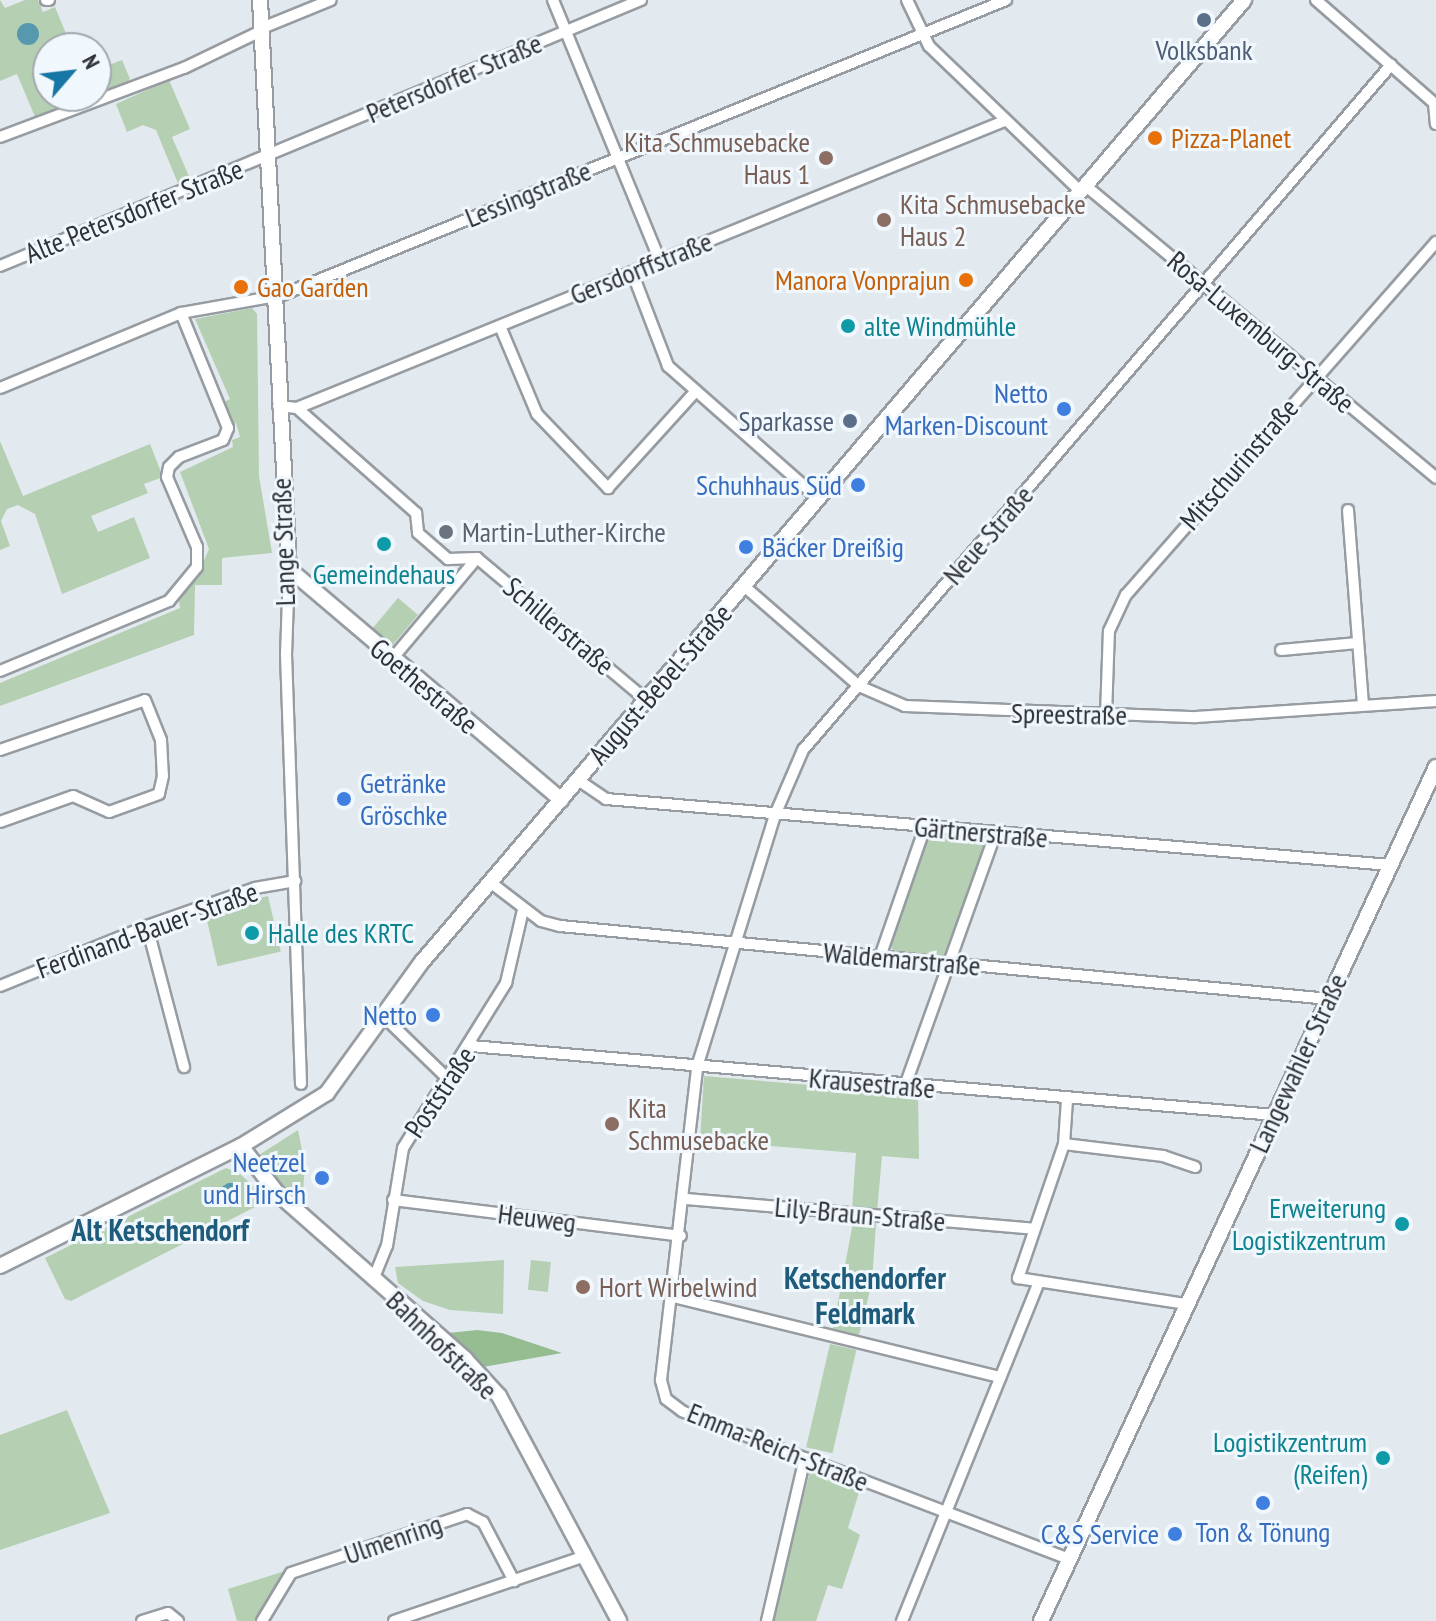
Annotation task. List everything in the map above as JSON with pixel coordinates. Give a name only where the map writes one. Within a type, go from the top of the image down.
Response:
[{"type":"street","name":"Lange Straße","points":[[260,0],[278,406],[289,569],[286,626],[301,1084]]},
{"type":"street","points":[[0,137],[184,68],[331,0]]},
{"type":"street","points":[[553,0],[660,261]]},
{"type":"street","name":"Petersdorfer Straße","points":[[268,156],[641,0]]},
{"type":"street","name":"Rosa-Luxemburg-Straße","points":[[907,0],[922,35],[1004,121],[1436,478]]},
{"type":"street","name":"Lessingstraße","points":[[0,388],[181,313],[273,298],[1006,0]]},
{"type":"street","name":"August-Bebel-Straße","points":[[0,1266],[241,1146],[327,1093],[382,1015],[490,882],[1244,0]]},
{"type":"street","points":[[1316,0],[1434,103],[1436,124]]},
{"type":"street","name":"Neue Straße","points":[[697,1067],[775,815],[803,750],[1391,65]]},
{"type":"street","name":"Gersdorffstraße","points":[[278,406],[297,408],[1004,121]]},
{"type":"street","name":"Alte Petersdorfer Straße","points":[[0,266],[268,156]]},
{"type":"street","name":"Mitschurinstraße","points":[[1106,715],[1109,631],[1126,595],[1314,377],[1436,242]]},
{"type":"street","points":[[632,272],[668,366],[819,499]]},
{"type":"street","points":[[0,671],[169,601],[197,567],[197,547],[167,477],[169,467],[179,457],[223,440],[228,428],[181,313]]},
{"type":"street","points":[[500,326],[537,414],[608,488],[696,391]]},
{"type":"street","name":"Schillerstraße","points":[[297,408],[416,513],[418,533],[448,559],[477,558],[646,700]]},
{"type":"street","points":[[1348,510],[1363,704]]},
{"type":"street","points":[[392,659],[477,558]]},
{"type":"street","name":"Goethestraße","points":[[289,569],[561,800]]},
{"type":"street","name":"Spreestraße","points":[[744,586],[859,686],[905,706],[1196,717],[1436,701]]},
{"type":"street","points":[[1281,650],[1358,643]]},
{"type":"street","points":[[0,750],[145,700],[161,740],[163,776],[159,794],[109,812],[73,796],[0,822]]},
{"type":"street","name":"Langewahler Straße","points":[[1041,1621],[1436,767]]},
{"type":"street","name":"Gärtnerstraße","points":[[578,780],[606,799],[1390,865]]},
{"type":"street","points":[[880,957],[925,827]]},
{"type":"street","points":[[905,1086],[995,834]]},
{"type":"street","name":"Ferdinand-Bauer-Straße","points":[[0,986],[147,926],[255,888],[295,881]]},
{"type":"street","name":"Waldemarstraße","points":[[490,882],[523,910],[549,924],[1329,999]]},
{"type":"street","name":"Poststraße","points":[[373,1280],[387,1246],[403,1148],[471,1046],[513,967],[523,910]]},
{"type":"street","points":[[147,926],[184,1067]]},
{"type":"street","points":[[382,1015],[448,1079]]},
{"type":"street","name":"Krausestraße","points":[[471,1046],[1067,1100],[1274,1115]]},
{"type":"street","name":"Emma-Reich-Straße","points":[[697,1067],[686,1199],[661,1380],[666,1399],[682,1411],[1069,1559]]},
{"type":"street","points":[[1067,1100],[1064,1144],[1018,1278],[1038,1285],[1185,1304]]},
{"type":"street","points":[[1064,1144],[1163,1156],[1195,1167]]},
{"type":"street","name":"Bahnhofstraße","points":[[241,1146],[270,1186],[465,1359],[499,1396],[619,1621]]},
{"type":"street","name":"Lily-Braun-Straße","points":[[686,1199],[1034,1229]]},
{"type":"street","name":"Heuweg","points":[[393,1200],[681,1236]]},
{"type":"street","points":[[902,1621],[1038,1285]]},
{"type":"street","points":[[674,1297],[1000,1377]]},
{"type":"street","points":[[767,1621],[805,1458]]},
{"type":"street","name":"Ulmenring","points":[[262,1621],[291,1573],[467,1514],[483,1522],[514,1581]]},
{"type":"street","points":[[394,1621],[585,1556]]},
{"type":"street","points":[[142,1621],[168,1613],[178,1621]]},
{"type":"green space","points":[[0,0],[5,8],[25,0],[38,0],[43,12],[55,7],[65,32],[32,32],[32,110],[17,74],[0,81]]},
{"type":"green space","points":[[122,60],[130,79],[122,88],[112,91],[112,64]]},
{"type":"green space","points":[[169,80],[190,129],[172,137],[191,181],[179,186],[156,130],[143,125],[127,132],[116,104]]},
{"type":"green space","points":[[33,112],[50,112],[35,117]]},
{"type":"green space","points":[[252,308],[257,314],[259,476],[272,553],[222,558],[222,585],[195,585],[194,635],[0,706],[0,683],[180,608],[179,601],[195,581],[209,549],[180,472],[233,447],[232,440],[240,437],[236,423],[230,425],[222,403],[230,399],[195,319]]},
{"type":"green space","points":[[0,441],[23,496],[150,444],[163,477],[144,484],[148,493],[91,516],[98,532],[134,517],[150,558],[62,594],[35,514],[18,505],[7,509],[1,521],[10,546],[0,550]]},
{"type":"green space","points":[[398,598],[418,615],[390,648],[370,631]]},
{"type":"green space","points":[[930,833],[979,838],[985,845],[943,958],[895,954],[890,944]]},
{"type":"green space","points":[[268,896],[281,952],[217,966],[205,911]]},
{"type":"green space","points":[[704,1076],[918,1094],[919,1159],[882,1156],[877,1212],[852,1210],[856,1153],[700,1140]]},
{"type":"green space","points":[[298,1130],[305,1166],[302,1203],[260,1164],[259,1155]]},
{"type":"green space","points":[[226,1168],[239,1173],[265,1197],[263,1203],[71,1301],[65,1299],[45,1258]]},
{"type":"green space","points":[[854,1217],[876,1223],[872,1282],[859,1335],[833,1329]]},
{"type":"green space","points":[[504,1260],[503,1314],[450,1310],[423,1301],[398,1283],[395,1267]]},
{"type":"green space","points":[[531,1260],[551,1262],[548,1292],[528,1290]]},
{"type":"green space","points":[[477,1330],[502,1333],[562,1353],[483,1367],[448,1333]]},
{"type":"green space","points":[[830,1344],[856,1350],[832,1453],[806,1447]]},
{"type":"green space","points":[[67,1410],[110,1513],[0,1550],[0,1435]]},
{"type":"green space","points":[[810,1471],[860,1489],[848,1528],[860,1535],[842,1589],[828,1585],[816,1621],[772,1621]]},
{"type":"green space","points":[[285,1571],[256,1621],[237,1621],[228,1589]]},
{"type":"water","points":[[28,23],[38,30],[32,32],[32,44],[20,42],[17,34],[20,26]]},
{"type":"water","points":[[233,1183],[234,1192],[216,1202],[203,1199]]},
{"type":"place","name":"Volksbank","points":[[1204,20]]},
{"type":"place","name":"Pizza-Planet","points":[[1155,138]]},
{"type":"place","name":"Kita Schmusebacke Haus 1","points":[[826,158]]},
{"type":"place","name":"Kita Schmusebacke Haus 2","points":[[884,220]]},
{"type":"place","name":"Manora Vonprajun","points":[[966,280]]},
{"type":"place","name":"Gao Garden","points":[[241,287]]},
{"type":"place","name":"alte Windmühle","points":[[848,326]]},
{"type":"place","name":"Netto Marken-Discount","points":[[1064,409]]},
{"type":"place","name":"Sparkasse","points":[[850,421]]},
{"type":"place","name":"Schuhhaus Süd","points":[[858,485]]},
{"type":"place","name":"Martin-Luther-Kirche","points":[[446,532]]},
{"type":"place","name":"Gemeindehaus","points":[[384,544]]},
{"type":"place","name":"Bäcker Dreißig","points":[[746,547]]},
{"type":"place","name":"Getränke Gröschke","points":[[344,799]]},
{"type":"place","name":"Halle des KRTC","points":[[252,933]]},
{"type":"place","name":"Netto","points":[[433,1015]]},
{"type":"place","name":"Kita Schmusebacke","points":[[612,1124]]},
{"type":"place","name":"Neetzel und Hirsch","points":[[322,1178]]},
{"type":"place","name":"Erweiterung Logistikzentrum","points":[[1402,1224]]},
{"type":"place","name":"Hort Wirbelwind","points":[[583,1287]]},
{"type":"place","name":"Logistikzentrum (Reifen)","points":[[1383,1458]]},
{"type":"place","name":"Ton & Tönung","points":[[1263,1503]]},
{"type":"place","name":"C&S Service","points":[[1175,1534]]},
{"type":"district","name":"Alt Ketschendorf","points":[[160,1230]]},
{"type":"district","name":"Ketschendorfer Feldmark","points":[[865,1295]]}]
